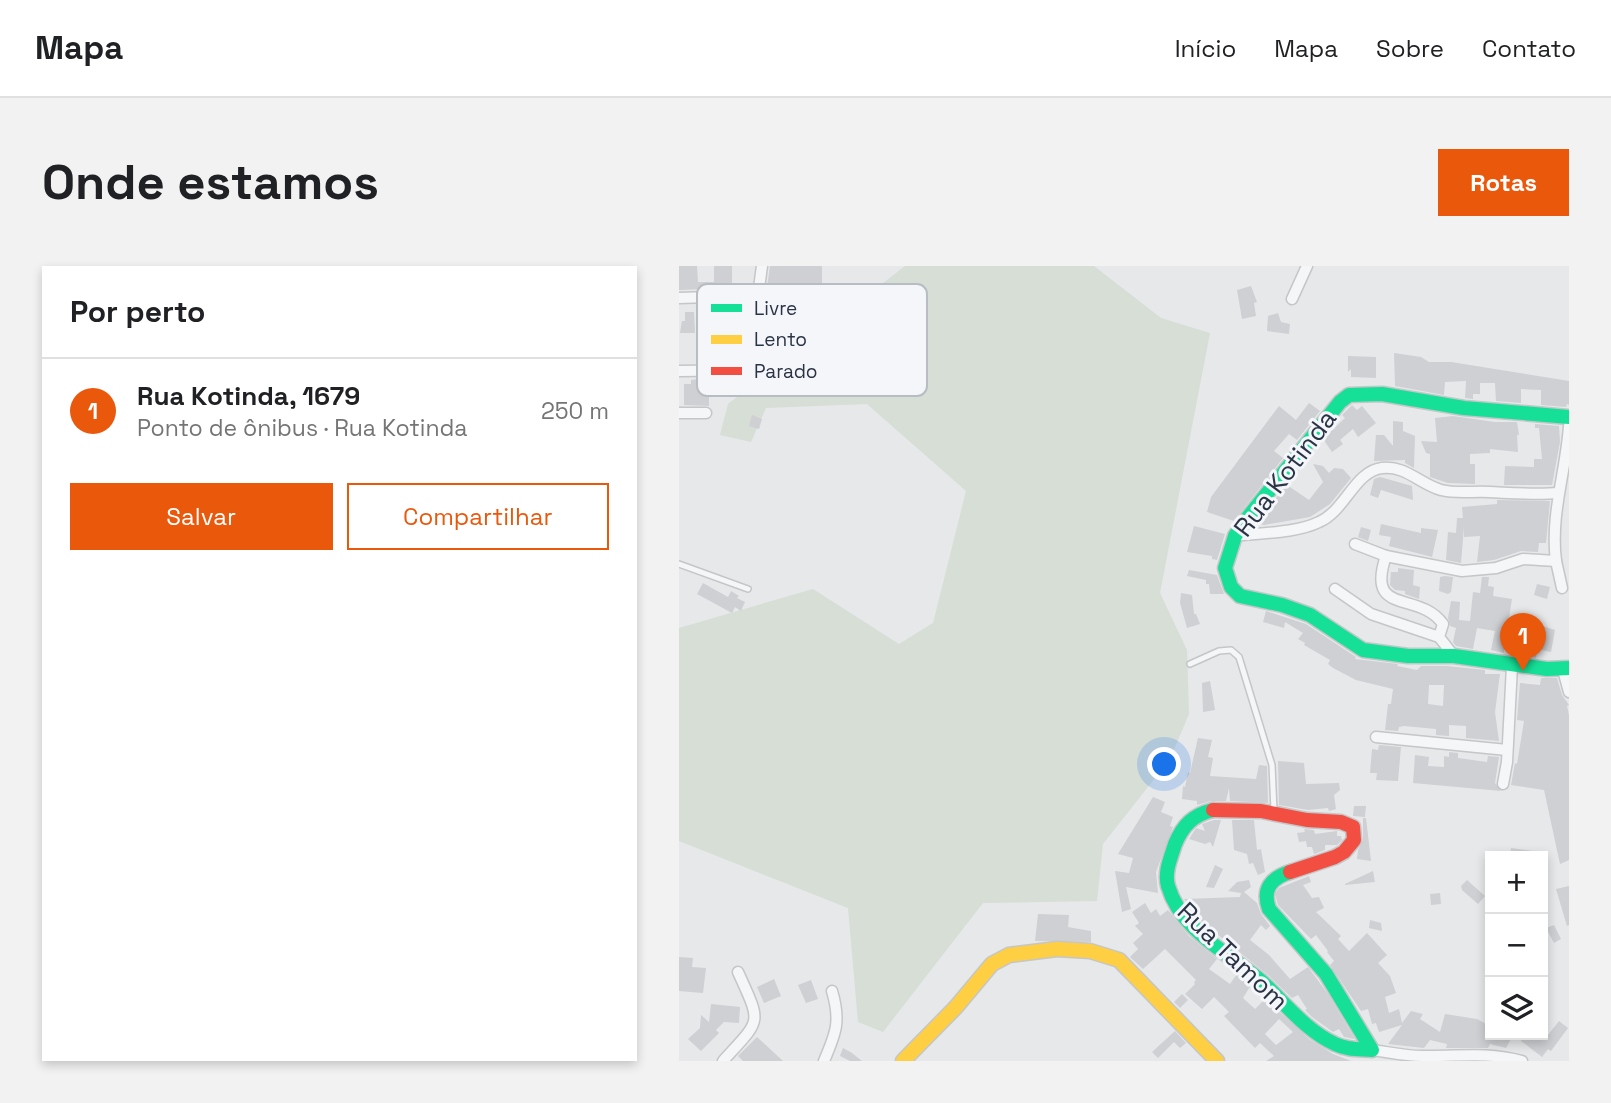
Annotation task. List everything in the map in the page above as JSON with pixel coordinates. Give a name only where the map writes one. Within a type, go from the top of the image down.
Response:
[{"type":"street","points":[[760,284],[762,266]]},
{"type":"street","points":[[1292,299],[1307,266]]},
{"type":"street","points":[[679,298],[697,297]]},
{"type":"street","points":[[679,371],[697,371]]},
{"type":"street","name":"Rua Kotinda","points":[[1566,669],[1511,666],[1454,656],[1408,656],[1363,650],[1310,615],[1282,605],[1240,596],[1225,575],[1235,536],[1276,480],[1340,402],[1349,395],[1382,394],[1464,408],[1569,417]]},
{"type":"street","points":[[679,413],[706,413]]},
{"type":"street","points":[[1562,588],[1556,561],[1555,527],[1558,493],[1567,457],[1569,426]]},
{"type":"street","points":[[1235,536],[1317,524],[1342,503],[1362,477],[1380,468],[1400,470],[1428,485],[1456,492],[1536,495],[1558,493]]},
{"type":"street","points":[[1355,544],[1386,556],[1462,571],[1496,568],[1523,559],[1556,561]]},
{"type":"street","points":[[1386,556],[1381,570],[1381,588],[1387,595],[1433,614],[1443,624],[1439,637]]},
{"type":"street","points":[[1335,589],[1371,614],[1439,637],[1454,656]]},
{"type":"street","points":[[1503,784],[1511,666]]},
{"type":"street","points":[[1566,669],[1569,692]]},
{"type":"street","points":[[1376,737],[1507,750]]},
{"type":"street","name":"Rua Tamom","points":[[1372,1050],[1333,983],[1278,921],[1265,901],[1266,891],[1277,876],[1344,852],[1354,840],[1353,827],[1341,822],[1213,810],[1191,817],[1182,827],[1166,878],[1177,906],[1202,933],[1263,983],[1313,1030],[1339,1046],[1424,1057],[1457,1054],[1501,1055],[1522,1061]]},
{"type":"street","points":[[904,1061],[913,1048],[957,1006],[989,965],[1020,952],[1071,950],[1097,952],[1115,958],[1128,968],[1217,1061]]},
{"type":"street","points":[[723,1061],[755,1024],[756,1012],[738,972]]},
{"type":"street","points":[[824,1061],[838,1022],[838,1010],[832,991]]},
{"type":"lane","points":[[679,564],[748,589]]},
{"type":"lane","points":[[1189,664],[1219,651],[1231,650],[1239,657],[1272,765],[1274,814]]},
{"type":"shaded area","points":[[905,266],[1094,266],[1161,318],[1210,333],[1160,593],[1187,650],[1189,714],[1170,759],[1103,844],[1097,901],[983,903],[883,1032],[858,1022],[848,908],[679,841],[679,628],[813,589],[899,644],[933,623],[966,491],[867,404],[766,408],[751,442],[720,435],[728,404],[738,396],[927,396],[927,284],[882,284]]},
{"type":"building","points":[[679,266],[697,266],[698,282],[714,282],[714,266],[732,266],[732,284],[697,284],[697,289],[679,290]]},
{"type":"building","points":[[770,266],[822,266],[822,284],[767,284]]},
{"type":"building","points":[[1251,286],[1257,302],[1254,303],[1256,316],[1242,319],[1237,290]]},
{"type":"building","points":[[685,312],[694,312],[695,333],[680,333]]},
{"type":"building","points":[[1278,313],[1281,322],[1290,324],[1289,334],[1267,331],[1268,316]]},
{"type":"building","points":[[1394,353],[1421,357],[1429,362],[1451,362],[1569,381],[1569,405],[1541,405],[1541,390],[1521,389],[1521,403],[1496,401],[1495,383],[1480,383],[1480,394],[1473,394],[1473,399],[1465,398],[1466,381],[1445,382],[1444,395],[1395,386]]},
{"type":"building","points":[[1348,356],[1376,357],[1376,378],[1351,377],[1351,369],[1348,372]]},
{"type":"building","points":[[697,379],[697,396],[709,396],[709,406],[684,405],[684,384],[691,384],[691,380]]},
{"type":"building","points":[[1309,403],[1320,411],[1297,440],[1289,434],[1274,451],[1283,458],[1234,521],[1207,512],[1211,497],[1279,406],[1296,420]]},
{"type":"building","points":[[1352,405],[1357,410],[1362,406],[1376,423],[1358,437],[1353,429],[1340,440],[1343,444],[1332,452],[1323,439],[1345,418],[1342,415]]},
{"type":"building","points":[[752,415],[762,419],[759,429],[749,426]]},
{"type":"building","points":[[1453,416],[1517,422],[1518,452],[1490,449],[1490,453],[1470,454],[1470,464],[1475,464],[1475,484],[1448,483],[1430,477],[1430,454],[1426,453],[1421,441],[1437,442],[1435,418]]},
{"type":"building","points":[[1393,421],[1403,422],[1403,431],[1415,436],[1414,468],[1405,463],[1405,460],[1374,461],[1376,435],[1384,435],[1393,446]]},
{"type":"building","points":[[1535,424],[1559,426],[1560,442],[1552,485],[1504,485],[1505,466],[1534,467],[1534,459],[1542,459],[1539,428],[1535,428]]},
{"type":"building","points":[[1313,464],[1323,466],[1329,473],[1334,468],[1343,469],[1351,478],[1330,504],[1310,517],[1264,525],[1256,523],[1296,473],[1287,485],[1309,500],[1323,482]]},
{"type":"building","points":[[1380,477],[1412,486],[1413,500],[1381,490],[1378,498],[1370,495],[1374,479]]},
{"type":"building","points":[[1497,500],[1550,501],[1546,543],[1539,543],[1538,552],[1521,551],[1494,560],[1477,562],[1480,536],[1464,537],[1464,527],[1461,563],[1446,560],[1448,532],[1456,533],[1457,518],[1463,518],[1462,507],[1497,504]]},
{"type":"building","points":[[1381,524],[1421,533],[1421,528],[1438,530],[1432,557],[1389,546],[1391,537],[1379,535]]},
{"type":"building","points":[[1194,526],[1225,534],[1217,560],[1212,559],[1212,556],[1187,552]]},
{"type":"building","points":[[1361,527],[1371,530],[1368,541],[1358,537]]},
{"type":"building","points":[[1398,568],[1414,570],[1413,585],[1420,587],[1419,599],[1405,594],[1405,591],[1395,590],[1390,585],[1391,572],[1398,572]]},
{"type":"building","points":[[1189,570],[1217,575],[1224,594],[1210,594],[1206,580],[1187,576]]},
{"type":"building","points":[[1440,577],[1453,577],[1451,592],[1448,594],[1439,591]]},
{"type":"building","points":[[1482,577],[1489,577],[1488,586],[1494,587],[1493,596],[1512,599],[1509,618],[1555,630],[1551,652],[1537,649],[1536,658],[1504,649],[1504,653],[1491,650],[1495,631],[1477,628],[1473,649],[1456,646],[1453,642],[1456,628],[1450,626],[1448,618],[1451,601],[1460,602],[1459,620],[1470,621],[1473,592],[1480,593]]},
{"type":"building","points":[[703,583],[728,597],[731,591],[739,596],[737,598],[745,602],[741,611],[735,607],[732,613],[697,594]]},
{"type":"building","points":[[1537,584],[1550,587],[1547,599],[1534,595]]},
{"type":"building","points":[[1181,593],[1192,595],[1194,614],[1200,624],[1187,628],[1180,603]]},
{"type":"building","points":[[1266,611],[1306,624],[1356,657],[1355,659],[1398,664],[1397,666],[1417,670],[1421,666],[1447,666],[1485,670],[1485,674],[1500,674],[1495,712],[1499,741],[1466,738],[1466,726],[1449,725],[1449,736],[1436,735],[1436,729],[1404,726],[1399,727],[1398,731],[1385,730],[1393,689],[1356,680],[1333,668],[1328,664],[1330,660],[1298,639],[1303,633],[1285,622],[1284,628],[1263,622]],"holes":[[[1429,685],[1444,685],[1443,706],[1428,704]]]},
{"type":"building","points":[[1541,678],[1557,678],[1562,695],[1569,705],[1569,860],[1560,864],[1544,790],[1511,785],[1524,721],[1517,720],[1520,683],[1540,685]]},
{"type":"building","points":[[1210,681],[1215,710],[1203,712],[1202,683]]},
{"type":"building","points":[[1198,738],[1212,740],[1208,757],[1213,758],[1210,776],[1256,779],[1259,765],[1267,766],[1268,803],[1230,801],[1229,788],[1226,801],[1197,805],[1197,801],[1182,799],[1183,786],[1185,787],[1188,772],[1190,773]]},
{"type":"building","points":[[1379,745],[1401,747],[1398,781],[1376,780],[1377,773],[1370,773],[1372,749],[1378,750]]},
{"type":"building","points":[[1449,752],[1458,753],[1458,758],[1487,762],[1488,756],[1499,757],[1495,783],[1501,791],[1413,783],[1415,755],[1429,757],[1428,766],[1444,767],[1444,756],[1449,757]]},
{"type":"building","points":[[1278,761],[1304,763],[1306,784],[1339,783],[1340,790],[1334,795],[1336,809],[1308,810],[1279,805]]},
{"type":"building","points":[[1153,797],[1165,802],[1161,812],[1173,817],[1170,826],[1173,827],[1156,872],[1158,893],[1126,887],[1131,909],[1122,912],[1115,871],[1129,873],[1133,858],[1118,854]]},
{"type":"building","points":[[1354,806],[1366,806],[1365,817],[1353,816]]},
{"type":"building","points":[[1363,818],[1366,818],[1371,861],[1357,859],[1363,840]]},
{"type":"building","points":[[1221,820],[1213,847],[1210,842],[1205,844],[1189,839],[1196,828],[1205,831],[1202,824]]},
{"type":"building","points":[[1232,820],[1254,820],[1257,850],[1261,849],[1265,872],[1258,875],[1253,863],[1249,864],[1247,854],[1234,850]]},
{"type":"building","points":[[1304,829],[1314,830],[1315,834],[1337,831],[1337,836],[1341,836],[1342,840],[1337,845],[1325,845],[1325,850],[1314,854],[1312,847],[1307,847],[1306,841],[1299,842],[1297,833],[1305,832]]},
{"type":"building","points":[[1511,848],[1533,851],[1511,851]]},
{"type":"building","points":[[1215,865],[1223,869],[1214,888],[1206,887]]},
{"type":"building","points":[[1373,871],[1375,882],[1345,885],[1345,884]]},
{"type":"building","points":[[1309,876],[1311,882],[1303,885],[1312,898],[1319,897],[1324,908],[1316,912],[1341,936],[1338,939],[1349,951],[1367,933],[1387,955],[1378,963],[1390,976],[1396,993],[1385,997],[1389,1013],[1399,1009],[1402,1023],[1411,1011],[1423,1014],[1420,1019],[1440,1032],[1445,1014],[1477,1019],[1485,1023],[1485,1040],[1510,1040],[1506,1048],[1490,1044],[1488,1048],[1446,1048],[1447,1044],[1430,1040],[1424,1048],[1388,1044],[1402,1025],[1379,1032],[1376,1023],[1372,1024],[1368,1009],[1361,1011],[1330,965],[1334,961],[1316,935],[1311,939],[1278,905],[1275,894],[1279,888]]},
{"type":"building","points":[[1249,880],[1251,887],[1244,892],[1257,903],[1270,926],[1266,930],[1261,925],[1250,940],[1269,955],[1290,979],[1308,967],[1355,1039],[1344,1037],[1339,1029],[1333,1032],[1312,1017],[1305,1010],[1307,1009],[1298,995],[1292,998],[1268,975],[1203,923],[1184,899],[1240,897],[1241,893],[1228,891],[1237,882]]},
{"type":"building","points":[[1467,880],[1485,896],[1478,904],[1461,886]]},
{"type":"building","points":[[1569,886],[1569,925],[1567,926],[1556,889]]},
{"type":"building","points":[[1440,893],[1441,904],[1431,905],[1430,894]]},
{"type":"building","points":[[1145,903],[1151,913],[1156,909],[1160,916],[1168,910],[1189,936],[1217,959],[1209,969],[1230,984],[1237,974],[1251,985],[1243,998],[1255,1009],[1265,999],[1309,1039],[1333,1054],[1351,1061],[1266,1061],[1274,1056],[1260,1043],[1255,1048],[1224,1016],[1229,1012],[1214,997],[1202,1009],[1185,994],[1196,980],[1165,949],[1143,969],[1130,957],[1138,949],[1133,943],[1143,934],[1135,926],[1139,923],[1132,912]],"holes":[[[1279,1019],[1293,1032],[1276,1045],[1265,1034]]]},
{"type":"building","points":[[1038,914],[1069,915],[1068,927],[1091,931],[1091,942],[1035,941]]},
{"type":"building","points":[[1370,920],[1381,923],[1382,931],[1369,928]]},
{"type":"building","points":[[1554,925],[1561,939],[1554,943],[1548,927]]},
{"type":"building","points":[[679,957],[693,958],[692,967],[706,968],[703,993],[679,991]]},
{"type":"building","points":[[774,979],[781,996],[764,1003],[757,987]]},
{"type":"building","points":[[811,980],[818,999],[806,1003],[798,985]]},
{"type":"building","points":[[1182,994],[1188,1000],[1180,1008],[1174,1002]]},
{"type":"building","points":[[711,1004],[740,1007],[739,1023],[724,1022],[716,1030],[719,1033],[701,1051],[688,1039],[700,1028],[701,1015],[709,1022]]},
{"type":"building","points":[[1559,1021],[1568,1028],[1551,1051],[1548,1049],[1542,1057],[1521,1041],[1548,1040],[1548,1035]]},
{"type":"building","points":[[1175,1031],[1186,1043],[1180,1048],[1174,1042],[1158,1058],[1152,1052]]},
{"type":"building","points":[[757,1037],[783,1061],[743,1061],[738,1056]]},
{"type":"building","points":[[843,1048],[862,1061],[850,1061],[840,1056]]},
{"type":"traffic: fast","points":[[1569,417],[1464,408],[1382,394],[1349,395],[1340,402],[1245,521],[1235,536],[1225,568],[1231,587],[1240,596],[1282,605],[1310,615],[1363,650],[1408,656],[1454,656],[1547,669],[1569,668]]},
{"type":"traffic: fast","points":[[1213,810],[1194,818],[1185,826],[1175,844],[1167,875],[1174,902],[1207,940],[1261,981],[1314,1031],[1340,1046],[1372,1050],[1326,974],[1269,909],[1267,896],[1270,885],[1290,872]]},
{"type":"traffic: slow","points":[[903,1061],[956,1007],[992,964],[1009,955],[1057,949],[1090,951],[1119,960],[1217,1061]]},
{"type":"traffic: jam","points":[[1213,810],[1261,811],[1307,820],[1341,822],[1353,827],[1354,840],[1344,852],[1290,872]]},
{"type":"place","name":"Rua Kotinda, 1679","points":[[1523,671]]}]
